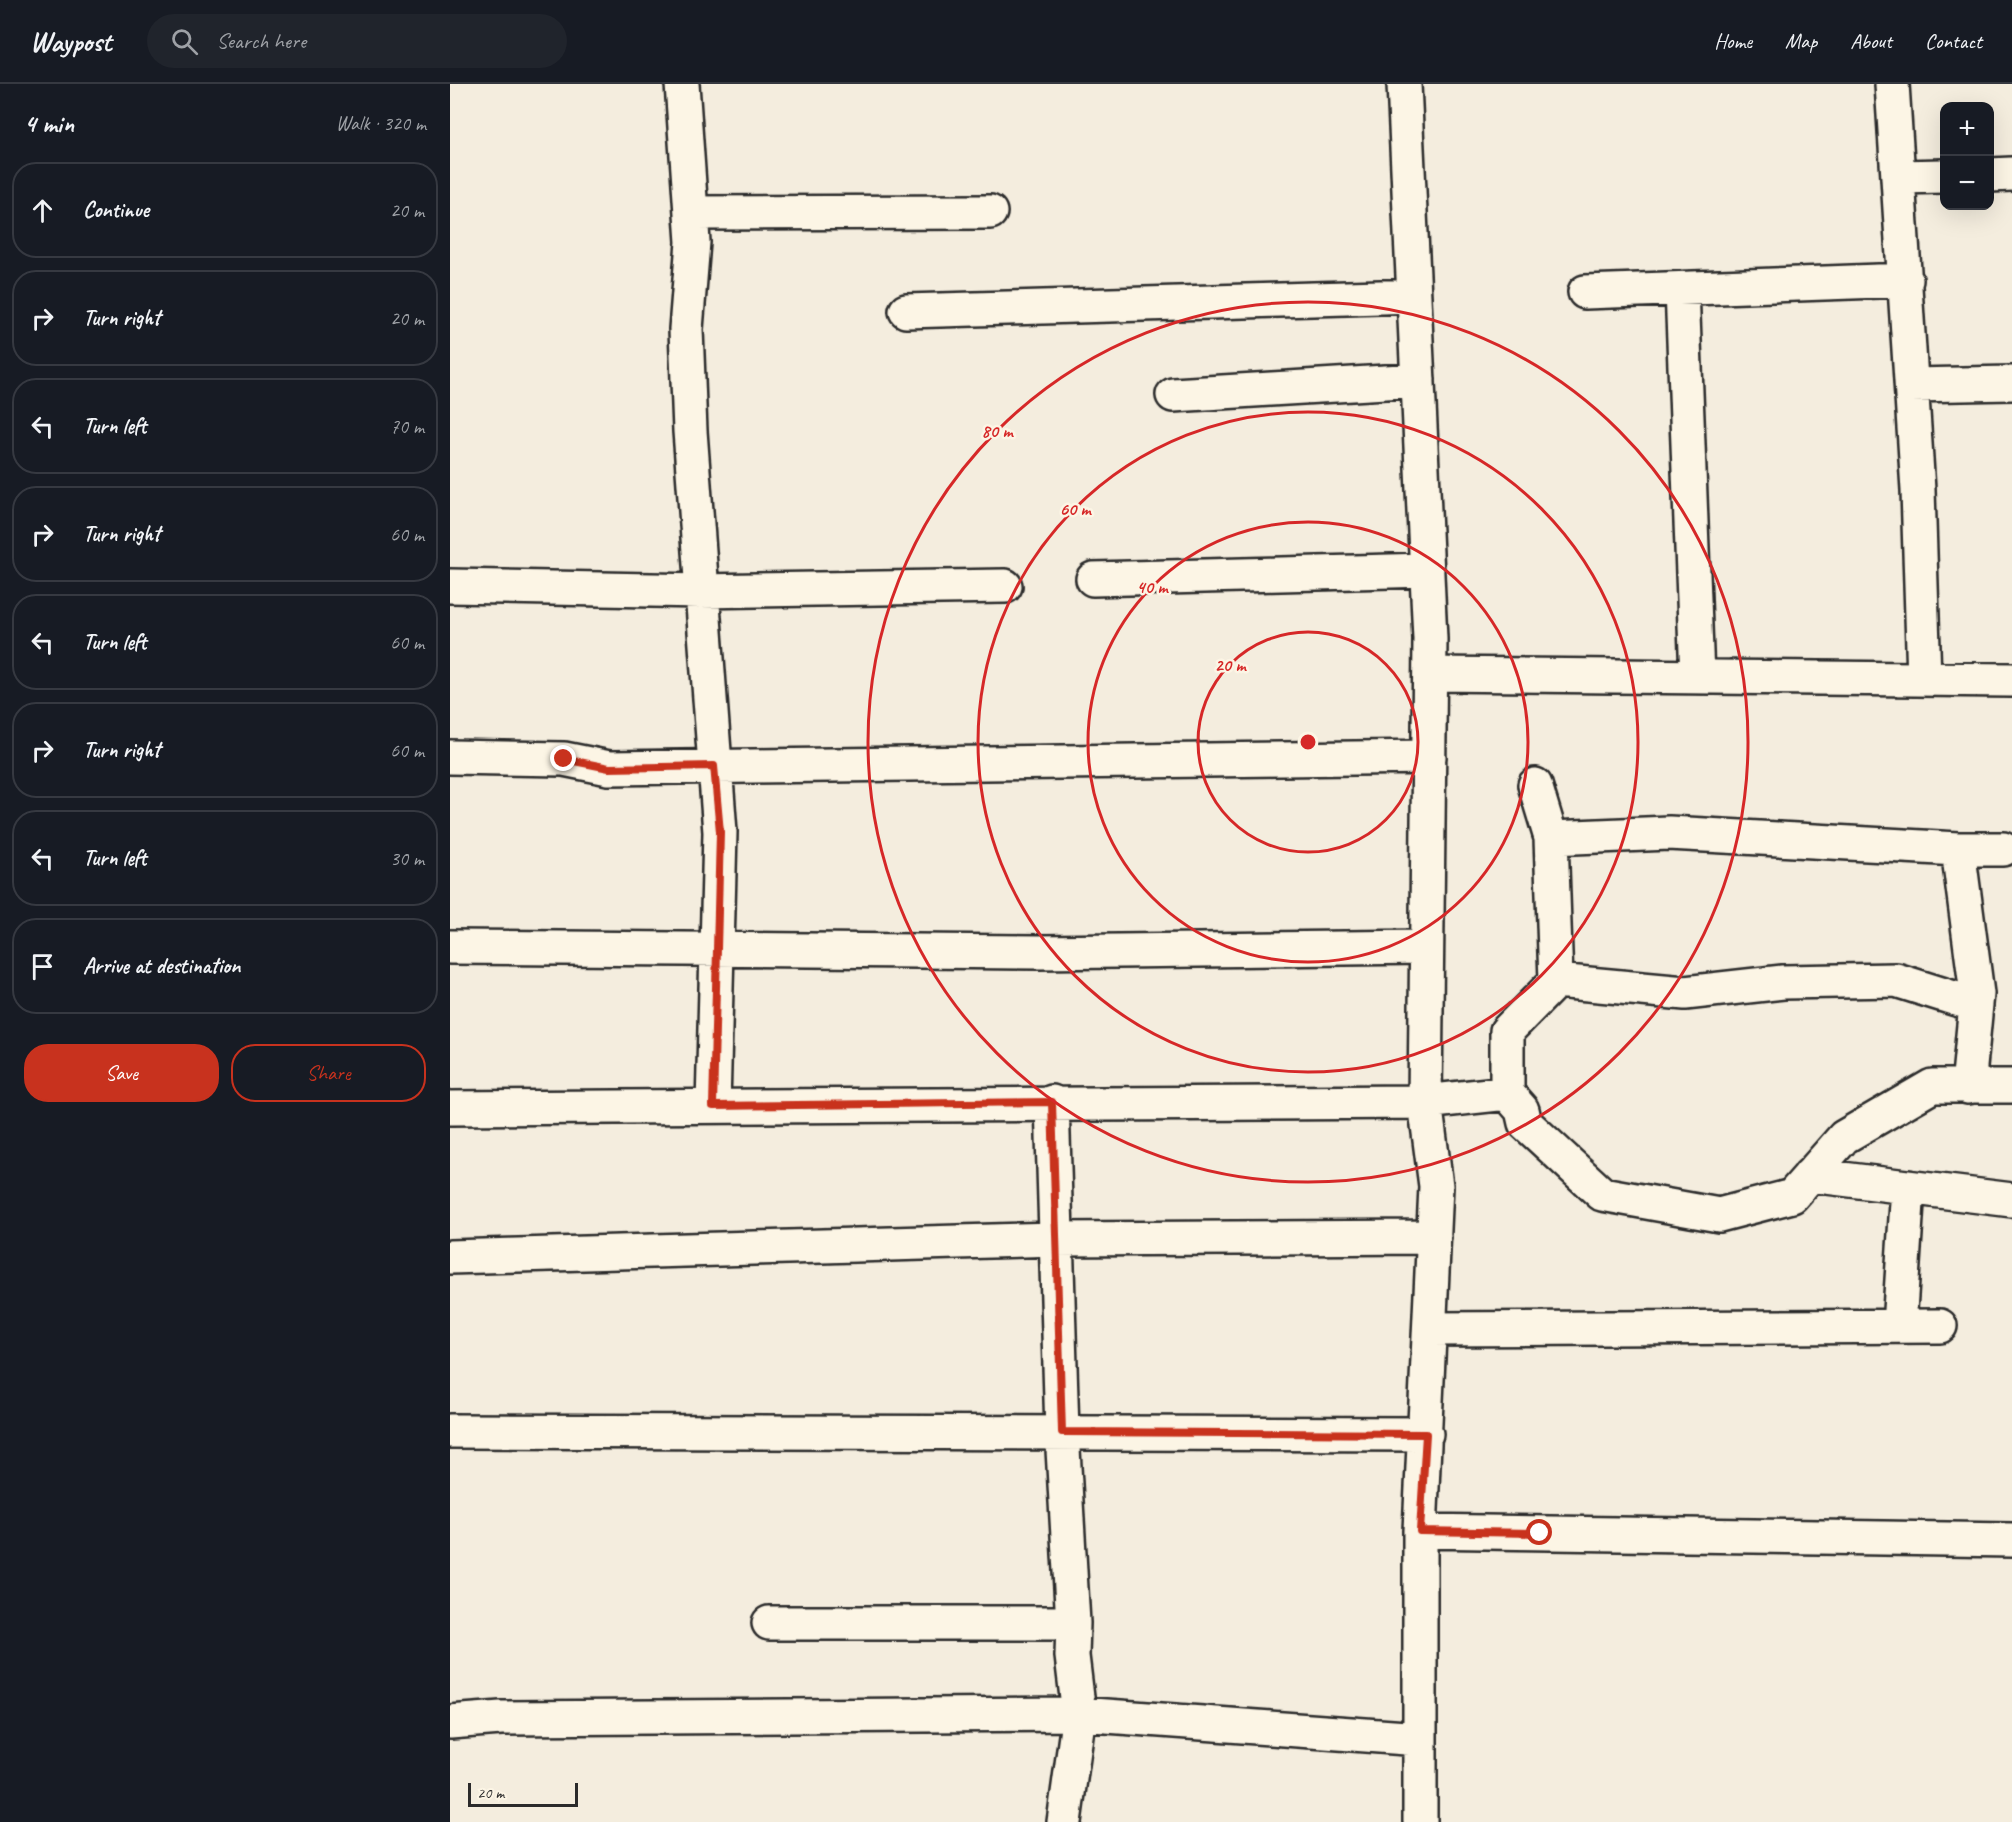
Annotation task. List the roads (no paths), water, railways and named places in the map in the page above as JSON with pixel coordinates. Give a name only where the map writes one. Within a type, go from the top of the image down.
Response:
[{"type":"street","points":[[682,84],[693,242],[686,329],[701,591],[707,643],[720,832],[713,1106]]},
{"type":"street","points":[[1404,84],[1427,570],[1430,674],[1425,1102],[1436,1186],[1420,1531],[1420,1822]]},
{"type":"street","points":[[1892,84],[1912,384],[1924,679]]},
{"type":"street","points":[[1994,175],[2012,174]]},
{"type":"street","points":[[1899,177],[1940,176]]},
{"type":"street","points":[[691,213],[990,212]]},
{"type":"street","points":[[1585,292],[1906,279]]},
{"type":"street","points":[[1682,289],[1698,676]]},
{"type":"street","points":[[906,311],[1414,296]]},
{"type":"street","points":[[1173,395],[1418,380]]},
{"type":"street","points":[[1912,384],[2012,383]]},
{"type":"street","points":[[1093,579],[1427,570]]},
{"type":"street","points":[[450,586],[701,591],[1005,586]]},
{"type":"street","points":[[1430,674],[2012,680]]},
{"type":"street","points":[[450,757],[564,759],[609,768],[1429,757]]},
{"type":"street","points":[[1535,785],[1551,838],[1556,981],[1507,1031],[1507,1094],[1522,1110],[1525,1123],[1602,1194],[1719,1215],[1792,1196],[1844,1137],[1932,1086],[2012,1086]]},
{"type":"street","points":[[1551,838],[1669,833],[1958,849],[2003,849]]},
{"type":"street","points":[[1958,849],[1977,994],[1968,1087]]},
{"type":"street","points":[[450,947],[1039,952],[1426,947]]},
{"type":"street","points":[[1556,981],[1685,993],[1783,982],[1896,980],[1976,1005]]},
{"type":"street","points":[[450,1108],[1052,1102],[1425,1102],[1507,1094]]},
{"type":"street","points":[[1052,1102],[1062,1432],[1073,1623],[1072,1656],[1079,1714],[1064,1822]]},
{"type":"street","points":[[1810,1175],[2012,1200]]},
{"type":"street","points":[[1899,1326],[1908,1187]]},
{"type":"street","points":[[450,1257],[1055,1239],[1434,1237]]},
{"type":"street","points":[[1430,1329],[1940,1326]]},
{"type":"street","points":[[450,1431],[1426,1434]]},
{"type":"street","points":[[1420,1531],[2012,1540]]},
{"type":"street","points":[[769,1623],[1073,1623]]},
{"type":"street","points":[[450,1722],[501,1718],[1079,1714],[1420,1739]]}]
